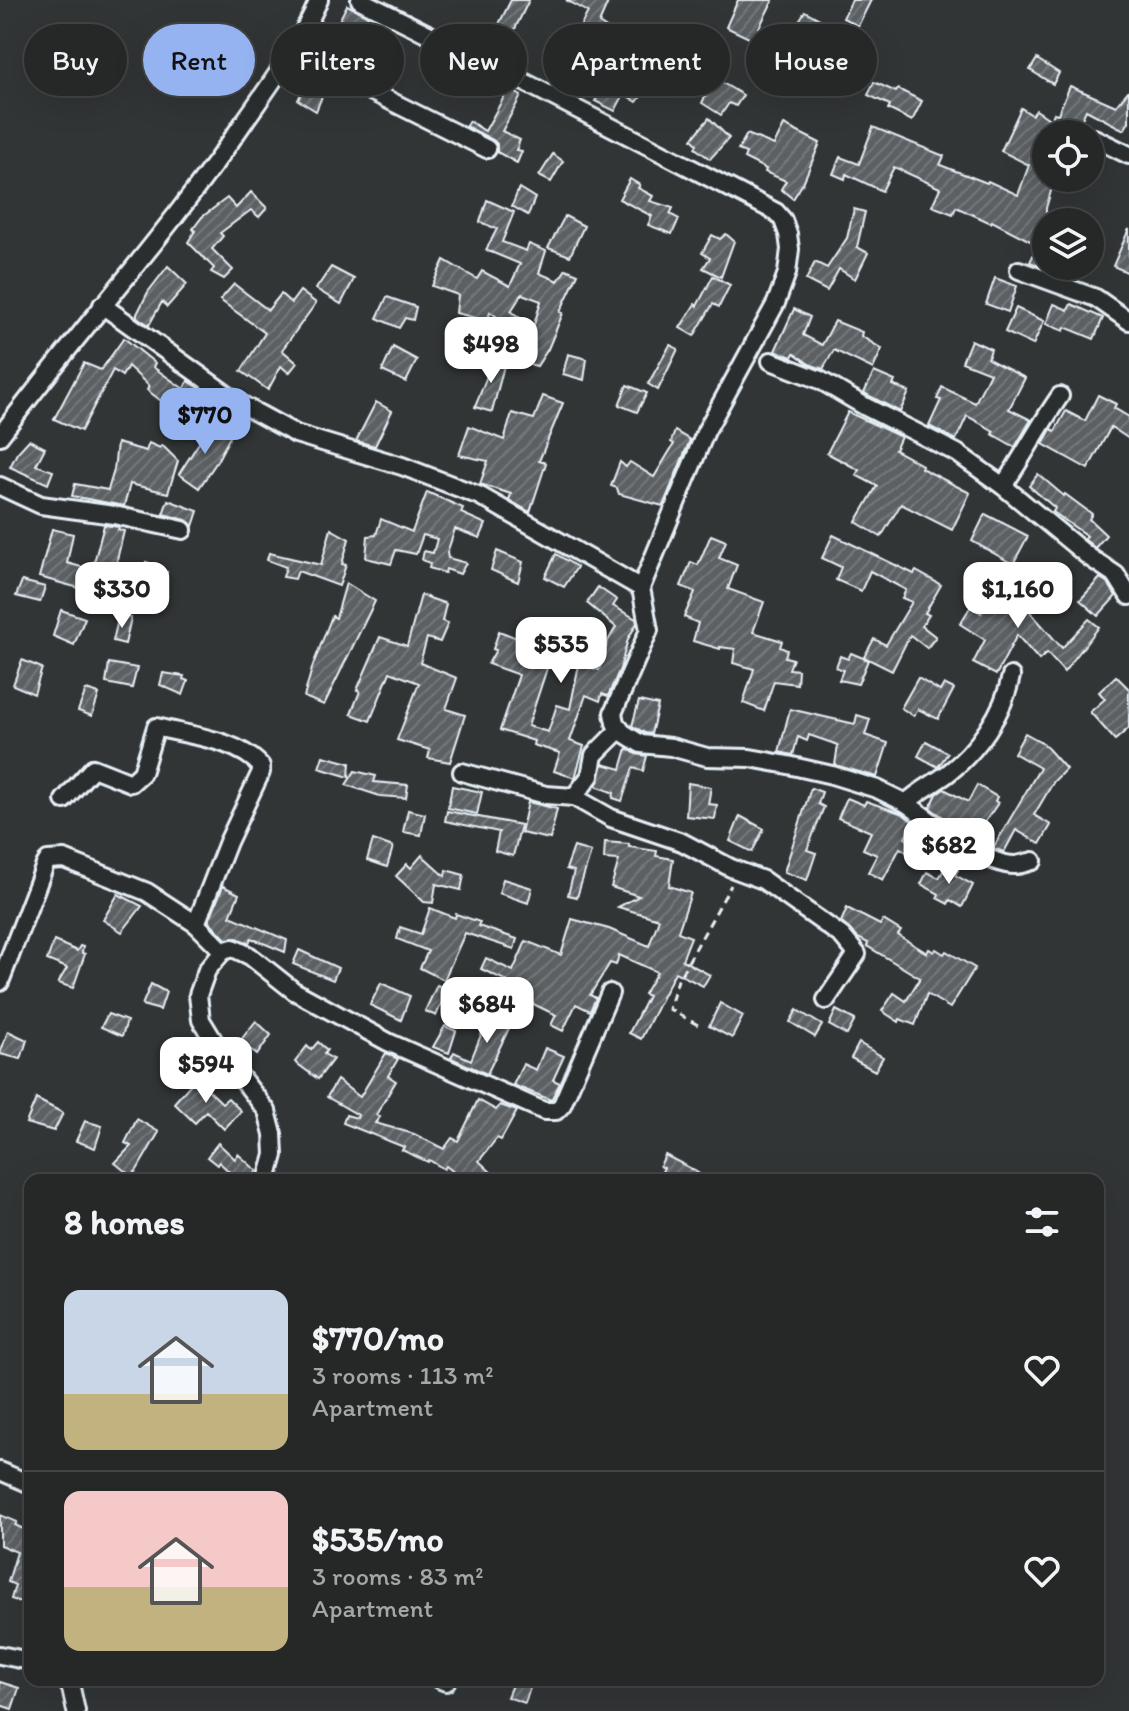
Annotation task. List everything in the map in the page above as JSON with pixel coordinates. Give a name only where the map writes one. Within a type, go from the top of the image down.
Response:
[{"type":"street","points":[[307,24],[319,0]]},
{"type":"street","points":[[360,0],[776,212],[783,220],[790,249],[787,273],[776,303],[706,431],[641,588],[649,630],[613,713],[615,723],[641,744],[671,747],[707,757],[750,758],[788,765],[877,789],[906,803],[980,854],[1013,865],[1033,861]]},
{"type":"street","points":[[0,436],[213,168],[271,83]]},
{"type":"street","points":[[380,96],[487,149]]},
{"type":"street","points":[[1104,143],[1129,155]]},
{"type":"street","points":[[1019,270],[1096,298],[1129,321]]},
{"type":"street","points":[[102,305],[237,402],[296,434],[402,466],[480,496],[534,524],[641,588]]},
{"type":"street","points":[[771,361],[820,380],[957,453],[1116,575],[1129,596]]},
{"type":"street","points":[[1003,486],[1020,461],[1029,440],[1060,396]]},
{"type":"street","points":[[0,486],[41,505],[114,515],[183,530]]},
{"type":"street","points":[[906,803],[947,773],[985,733],[1008,691],[1011,676]]},
{"type":"street","points":[[64,800],[93,768],[131,783],[142,773],[156,727],[247,752],[261,766],[261,772],[228,842],[196,924]]},
{"type":"street","points":[[574,797],[590,776],[594,755],[620,729]]},
{"type":"street","points":[[462,772],[546,795],[574,797],[611,818],[682,842],[738,871],[763,880],[842,936],[857,954],[826,1000]]},
{"type":"street","points":[[0,982],[48,860],[64,859],[147,892],[196,924],[223,951]]},
{"type":"street","points":[[269,1174],[274,1155],[267,1111],[218,1048],[201,1020],[198,995],[207,970],[223,951],[233,948],[250,956],[294,991],[388,1042],[544,1111],[556,1111],[562,1105],[610,993]]},
{"type":"street","points":[[0,1471],[24,1481]]},
{"type":"street","points":[[0,1655],[24,1660]]},
{"type":"street","points":[[70,1686],[76,1711]]},
{"type":"path","points":[[698,1025],[669,1009],[678,980],[738,871]]},
{"type":"building","points":[[511,0],[529,0],[517,24],[499,24]]},
{"type":"building","points":[[566,0],[609,0],[600,24],[582,24],[588,12]]},
{"type":"building","points":[[738,0],[773,0],[761,24],[746,24],[746,37],[730,29],[727,24]]},
{"type":"building","points":[[852,0],[871,0],[859,24],[843,18]]},
{"type":"building","points":[[347,5],[368,16],[364,24],[337,24]]},
{"type":"building","points":[[805,11],[823,21],[821,24],[797,24]]},
{"type":"building","points":[[1037,59],[1059,73],[1053,84],[1030,70]]},
{"type":"building","points":[[877,83],[896,92],[898,89],[922,101],[912,121],[888,109],[890,105],[870,96],[877,96]]},
{"type":"building","points":[[1070,86],[1116,106],[1129,90],[1129,122],[1124,130],[1086,110],[1081,120],[1051,120],[1054,113],[1058,114]]},
{"type":"building","points":[[730,87],[743,95],[736,106],[729,103],[721,115],[702,103],[705,96],[730,96]]},
{"type":"building","points":[[300,96],[322,96],[316,111],[298,100]]},
{"type":"building","points":[[505,96],[521,96],[502,131],[520,140],[516,150],[522,151],[517,163],[497,152],[497,144],[493,140],[466,126],[469,121],[485,131]]},
{"type":"building","points":[[598,96],[623,96],[615,111],[595,101]]},
{"type":"building","points":[[627,96],[641,96],[637,102]]},
{"type":"building","points":[[1021,108],[1032,115],[1036,110],[1051,120],[1032,120],[1032,192],[1051,192],[1046,208],[1032,208],[1032,242],[956,207],[953,214],[932,206],[940,188],[894,167],[882,191],[846,174],[845,179],[833,174],[840,157],[859,164],[873,127],[944,156],[940,165],[1018,195],[1029,165],[1001,151]]},
{"type":"building","points":[[709,118],[729,138],[710,159],[695,148],[697,144],[692,139]]},
{"type":"building","points":[[784,125],[820,143],[793,199],[781,189],[786,181],[765,172],[766,169],[744,158],[746,153],[738,150],[747,134],[774,145]]},
{"type":"building","points":[[553,154],[563,161],[551,182],[539,176]]},
{"type":"building","points":[[630,179],[640,185],[638,188],[653,196],[650,201],[673,208],[670,214],[679,219],[672,234],[648,225],[652,216],[619,199]]},
{"type":"building","points":[[519,188],[535,198],[528,215],[512,206]]},
{"type":"building","points":[[251,192],[267,208],[259,217],[251,210],[220,233],[223,236],[212,249],[233,270],[224,279],[211,272],[214,268],[188,242],[202,217],[227,198],[236,208]]},
{"type":"building","points":[[487,200],[514,212],[502,242],[526,251],[529,244],[546,251],[539,273],[558,281],[566,269],[578,274],[560,312],[563,313],[548,349],[537,366],[516,361],[514,344],[520,333],[490,312],[488,321],[456,313],[458,295],[432,286],[444,260],[477,279],[482,271],[510,286],[520,264],[486,250],[497,229],[480,222]],"holes":[[[522,294],[541,301],[533,328],[511,311]]]},
{"type":"building","points":[[854,209],[865,212],[857,247],[868,253],[855,279],[839,269],[827,291],[806,280],[815,262],[827,268],[847,238]]},
{"type":"building","points":[[565,216],[584,226],[570,256],[548,248]]},
{"type":"building","points":[[1129,229],[1129,273],[1113,266]]},
{"type":"building","points":[[726,234],[734,241],[721,277],[703,268],[710,258],[702,253],[712,235],[720,239]]},
{"type":"building","points":[[168,266],[187,284],[167,307],[162,302],[149,325],[137,314],[148,292]]},
{"type":"building","points":[[331,267],[354,279],[341,304],[316,289]]},
{"type":"building","points":[[713,276],[730,285],[719,307],[713,304],[694,336],[680,328],[695,304],[697,306]]},
{"type":"building","points":[[995,278],[1017,286],[1008,312],[986,304]]},
{"type":"building","points":[[234,284],[268,310],[281,294],[291,303],[300,291],[316,303],[282,350],[297,363],[289,373],[281,366],[268,390],[241,371],[265,333],[220,300]]},
{"type":"building","points":[[387,297],[416,307],[413,320],[405,318],[399,328],[377,318]]},
{"type":"building","points":[[1054,304],[1068,310],[1071,304],[1103,318],[1094,339],[1065,327],[1064,331],[1046,324]]},
{"type":"building","points":[[1016,308],[1044,321],[1033,345],[1005,332]]},
{"type":"building","points":[[794,309],[810,317],[803,335],[822,345],[835,321],[862,332],[861,336],[882,349],[873,369],[834,350],[823,369],[794,353],[792,357],[775,351]]},
{"type":"building","points":[[124,338],[155,363],[153,367],[184,389],[188,381],[201,389],[195,397],[202,405],[174,396],[169,407],[147,390],[149,386],[128,366],[122,376],[113,370],[81,431],[54,419],[84,363],[101,370]]},
{"type":"building","points":[[971,340],[991,349],[988,359],[1025,378],[1009,409],[1031,420],[1015,447],[967,416],[956,440],[929,426],[941,400],[937,399],[942,387],[975,403],[990,373],[962,362]]},
{"type":"building","points":[[670,345],[678,349],[658,390],[648,384]]},
{"type":"building","points":[[393,347],[417,360],[406,382],[382,371]]},
{"type":"building","points":[[568,354],[587,359],[584,380],[563,374]]},
{"type":"building","points":[[495,355],[506,358],[492,412],[475,407]]},
{"type":"building","points":[[874,372],[895,381],[893,385],[909,392],[900,412],[864,393]]},
{"type":"building","points":[[627,385],[647,393],[637,412],[619,405]]},
{"type":"building","points":[[1098,395],[1116,404],[1114,408],[1129,417],[1129,439],[1111,427],[1088,469],[1043,444],[1051,429],[1055,431],[1066,411],[1085,421]]},
{"type":"building","points":[[543,396],[563,403],[539,461],[546,463],[530,512],[509,500],[511,494],[480,484],[488,461],[459,455],[469,426],[504,440],[512,413],[534,419]]},
{"type":"building","points":[[376,402],[392,411],[375,446],[356,441]]},
{"type":"building","points":[[848,412],[901,437],[895,450],[922,465],[921,468],[970,493],[952,530],[901,504],[881,537],[856,522],[877,486],[856,475],[859,470],[827,453]]},
{"type":"building","points":[[211,424],[231,435],[199,488],[179,474]]},
{"type":"building","points":[[675,431],[690,440],[663,506],[619,494],[617,488],[611,486],[620,462],[626,467],[630,462],[654,477],[674,444],[671,442]]},
{"type":"building","points":[[29,440],[45,448],[36,465],[53,471],[48,484],[10,467]]},
{"type":"building","points":[[117,443],[146,451],[149,443],[160,448],[162,445],[178,461],[168,493],[130,484],[124,506],[72,496],[75,484],[108,490]]},
{"type":"building","points":[[1038,474],[1092,514],[1089,519],[1106,535],[1095,548],[1084,539],[1087,536],[1053,512],[1055,508],[1029,486]]},
{"type":"building","points":[[427,492],[463,508],[461,513],[486,524],[480,538],[455,529],[447,553],[448,558],[466,563],[460,574],[429,568],[430,563],[422,560],[424,551],[433,553],[437,539],[423,535],[416,554],[396,550],[391,564],[366,558],[368,536],[376,535],[381,519],[412,532]]},
{"type":"building","points":[[168,500],[198,511],[193,526],[186,520],[163,514]]},
{"type":"building","points":[[985,514],[1028,536],[1013,564],[972,541]]},
{"type":"building","points":[[104,525],[124,531],[108,596],[39,577],[52,529],[73,534],[67,563],[92,570]]},
{"type":"building","points":[[331,529],[349,539],[342,564],[346,565],[339,586],[298,571],[295,579],[283,577],[286,567],[267,560],[269,553],[321,565]]},
{"type":"building","points":[[711,535],[726,541],[719,558],[737,565],[728,589],[764,602],[753,632],[782,641],[780,647],[787,650],[785,657],[793,659],[789,669],[798,670],[797,684],[774,681],[764,711],[743,703],[754,669],[733,663],[735,649],[720,649],[693,641],[698,623],[684,617],[695,592],[681,586],[691,562],[698,565]]},
{"type":"building","points":[[833,535],[941,585],[925,613],[929,615],[922,626],[936,637],[927,648],[910,635],[892,671],[864,657],[874,639],[886,645],[912,602],[902,598],[906,590],[870,571],[861,591],[836,580],[841,567],[822,558]]},
{"type":"building","points":[[497,551],[523,562],[518,582],[491,570]]},
{"type":"building","points":[[556,554],[577,567],[564,587],[545,577]]},
{"type":"building","points":[[146,562],[157,566],[156,571],[167,572],[164,593],[138,588],[137,570],[145,572]]},
{"type":"building","points":[[1002,575],[1030,592],[1023,604],[1062,648],[1089,619],[1099,627],[1064,672],[1047,653],[1039,660],[1017,635],[996,675],[973,663],[985,640],[960,624],[971,606],[981,613]]},
{"type":"building","points":[[1100,578],[1108,583],[1116,596],[1098,616],[1080,600]]},
{"type":"building","points":[[22,581],[45,587],[40,602],[16,596]]},
{"type":"building","points":[[346,583],[375,601],[324,705],[304,697],[332,616],[336,618]]},
{"type":"building","points":[[598,587],[617,600],[613,606],[636,619],[637,623],[628,639],[608,696],[602,694],[600,701],[586,695],[570,741],[584,746],[575,778],[554,771],[560,753],[500,730],[519,675],[488,664],[496,650],[493,649],[499,631],[525,641],[523,647],[550,659],[528,726],[548,732],[557,705],[570,709],[579,664],[599,670],[616,627],[587,603]]},
{"type":"building","points":[[421,595],[446,604],[442,621],[448,623],[440,642],[427,638],[420,663],[457,678],[446,709],[465,715],[450,762],[428,758],[430,750],[397,740],[419,683],[390,672],[370,721],[351,714],[360,691],[357,690],[380,637],[407,646]]},
{"type":"building","points":[[61,610],[85,618],[74,645],[53,636]]},
{"type":"building","points":[[119,615],[131,618],[125,644],[113,641]]},
{"type":"building","points":[[851,653],[868,660],[858,684],[839,680],[843,670],[836,667],[840,656],[848,659]]},
{"type":"building","points":[[22,660],[42,668],[34,694],[13,685]]},
{"type":"building","points":[[109,663],[137,668],[132,688],[106,683]]},
{"type":"building","points":[[163,673],[184,676],[183,679],[188,681],[183,695],[160,685]]},
{"type":"building","points":[[1116,676],[1129,689],[1129,728],[1115,740],[1090,712],[1105,699],[1099,692]]},
{"type":"building","points":[[918,678],[940,691],[944,684],[954,689],[938,719],[918,709],[914,716],[901,708]]},
{"type":"building","points":[[86,690],[99,694],[92,716],[78,711]]},
{"type":"building","points":[[639,701],[658,705],[651,734],[632,726]]},
{"type":"building","points":[[790,709],[855,724],[857,715],[870,719],[865,735],[888,743],[877,777],[835,765],[838,745],[809,735],[807,741],[798,737],[793,755],[779,752]]},
{"type":"building","points":[[1025,733],[1043,743],[1066,769],[1054,781],[1034,815],[1051,825],[1040,844],[1016,830],[1004,852],[993,848],[1040,768],[1014,753]]},
{"type":"building","points":[[926,741],[948,753],[938,767],[918,756]]},
{"type":"building","points":[[627,748],[647,756],[643,771],[633,768],[622,801],[613,798],[614,793],[596,786],[603,764],[621,769]]},
{"type":"building","points":[[323,756],[350,763],[349,777],[319,768]]},
{"type":"building","points":[[355,771],[376,776],[374,782],[408,785],[406,798],[380,796],[346,785]]},
{"type":"building","points":[[688,783],[711,787],[708,804],[717,805],[715,819],[686,816]]},
{"type":"building","points":[[977,785],[997,797],[995,801],[998,803],[976,835],[930,808],[937,794],[944,789],[968,802]]},
{"type":"building","points":[[452,786],[482,792],[477,814],[448,808]]},
{"type":"building","points":[[811,788],[822,792],[818,804],[824,807],[807,850],[816,853],[807,880],[784,872]]},
{"type":"building","points":[[847,798],[903,814],[914,823],[905,838],[920,847],[915,857],[900,848],[883,880],[868,872],[877,855],[863,849],[871,832],[838,818]]},
{"type":"building","points":[[528,802],[557,809],[550,839],[521,833]]},
{"type":"building","points":[[408,810],[425,814],[421,835],[403,832]]},
{"type":"building","points":[[447,811],[521,825],[513,856],[495,851],[499,832],[445,821]]},
{"type":"building","points":[[740,816],[764,829],[752,852],[730,841]]},
{"type":"building","points":[[373,840],[393,847],[387,867],[367,860]]},
{"type":"building","points":[[605,842],[657,851],[656,856],[673,859],[669,886],[691,893],[678,932],[691,937],[682,960],[710,975],[703,986],[675,972],[641,1039],[629,1033],[648,996],[644,994],[657,972],[619,955],[616,965],[610,963],[590,995],[596,998],[590,1011],[576,1004],[563,1031],[551,1025],[556,1015],[525,1000],[518,1020],[507,1016],[512,1001],[501,996],[507,981],[481,969],[486,958],[513,971],[526,941],[561,955],[572,919],[609,929],[649,946],[659,919],[618,907],[639,896],[611,887],[619,860],[604,859]]},
{"type":"building","points":[[574,847],[591,852],[577,897],[568,895],[574,871],[566,869]]},
{"type":"building","points":[[422,855],[445,876],[446,870],[464,875],[461,890],[436,884],[433,903],[424,902],[396,876],[407,864],[411,868]]},
{"type":"building","points":[[947,864],[958,870],[955,875],[973,885],[962,907],[950,900],[948,904],[937,898],[939,894],[921,884],[927,872],[939,878]]},
{"type":"building","points":[[503,879],[532,888],[528,903],[499,893]]},
{"type":"building","points":[[223,886],[239,894],[230,916],[287,940],[285,952],[251,938],[249,943],[237,938],[226,939],[209,921]]},
{"type":"building","points":[[118,894],[142,906],[122,932],[103,920]]},
{"type":"building","points":[[430,908],[455,918],[456,914],[480,922],[478,926],[517,939],[514,949],[465,933],[444,980],[420,968],[428,951],[397,939],[400,927],[421,934]]},
{"type":"building","points":[[847,908],[880,925],[883,920],[901,931],[898,935],[927,953],[929,949],[944,954],[946,951],[975,968],[950,1008],[927,994],[915,1025],[900,1019],[899,1022],[882,1011],[894,993],[906,1001],[920,978],[867,946],[868,943],[841,922]]},
{"type":"building","points":[[54,941],[77,951],[80,946],[83,947],[82,953],[85,954],[73,988],[58,983],[67,968],[47,960]]},
{"type":"building","points":[[299,950],[338,968],[333,980],[293,964]]},
{"type":"building","points":[[381,983],[410,996],[401,1020],[370,1005]]},
{"type":"building","points":[[151,984],[166,992],[160,1010],[142,1005]]},
{"type":"building","points":[[437,985],[447,990],[436,1016],[425,1011]]},
{"type":"building","points":[[720,1003],[743,1016],[732,1038],[709,1026]]},
{"type":"building","points":[[797,1010],[822,1025],[815,1037],[790,1022]]},
{"type":"building","points":[[836,1010],[855,1020],[847,1035],[829,1025]]},
{"type":"building","points":[[108,1014],[127,1021],[122,1036],[101,1027]]},
{"type":"building","points":[[489,1015],[511,1024],[487,1074],[451,1058],[454,1052],[471,1060]]},
{"type":"building","points":[[256,1021],[271,1035],[257,1055],[240,1041]]},
{"type":"building","points":[[445,1026],[456,1031],[449,1053],[433,1047]]},
{"type":"building","points":[[8,1031],[27,1040],[21,1059],[0,1054]]},
{"type":"building","points":[[318,1042],[327,1050],[324,1054],[333,1059],[318,1079],[295,1062],[307,1046],[311,1050]]},
{"type":"building","points":[[859,1043],[883,1057],[875,1071],[851,1058]]},
{"type":"building","points":[[545,1048],[564,1056],[553,1080],[560,1083],[551,1100],[513,1085],[523,1064],[536,1070]]},
{"type":"building","points":[[386,1053],[398,1059],[388,1076],[396,1081],[376,1115],[380,1117],[375,1123],[414,1134],[444,1149],[452,1138],[458,1141],[478,1100],[496,1110],[500,1105],[517,1111],[501,1140],[497,1138],[479,1161],[493,1174],[456,1174],[446,1166],[444,1169],[402,1150],[404,1147],[343,1123],[346,1115],[357,1118],[358,1115],[327,1097],[337,1080],[360,1097]]},
{"type":"building","points":[[196,1078],[222,1103],[228,1098],[241,1111],[224,1129],[206,1111],[195,1123],[174,1103]]},
{"type":"building","points":[[36,1099],[63,1113],[54,1131],[26,1123]]},
{"type":"building","points":[[137,1119],[159,1132],[133,1174],[115,1163],[131,1146],[125,1143]]},
{"type":"building","points":[[85,1121],[102,1126],[95,1148],[76,1141]]},
{"type":"building","points":[[218,1143],[235,1159],[238,1154],[257,1171],[255,1174],[232,1174],[219,1162],[217,1165],[207,1157]]},
{"type":"building","points":[[665,1155],[699,1174],[660,1174],[664,1168],[660,1166]]},
{"type":"building","points":[[0,1515],[17,1522],[15,1525],[24,1529],[24,1603],[11,1599],[15,1585],[8,1582],[17,1552],[0,1545]]},
{"type":"building","points":[[0,1682],[19,1688],[12,1709],[0,1705]]},
{"type":"building","points":[[512,1686],[531,1686],[525,1703],[507,1697]]}]
